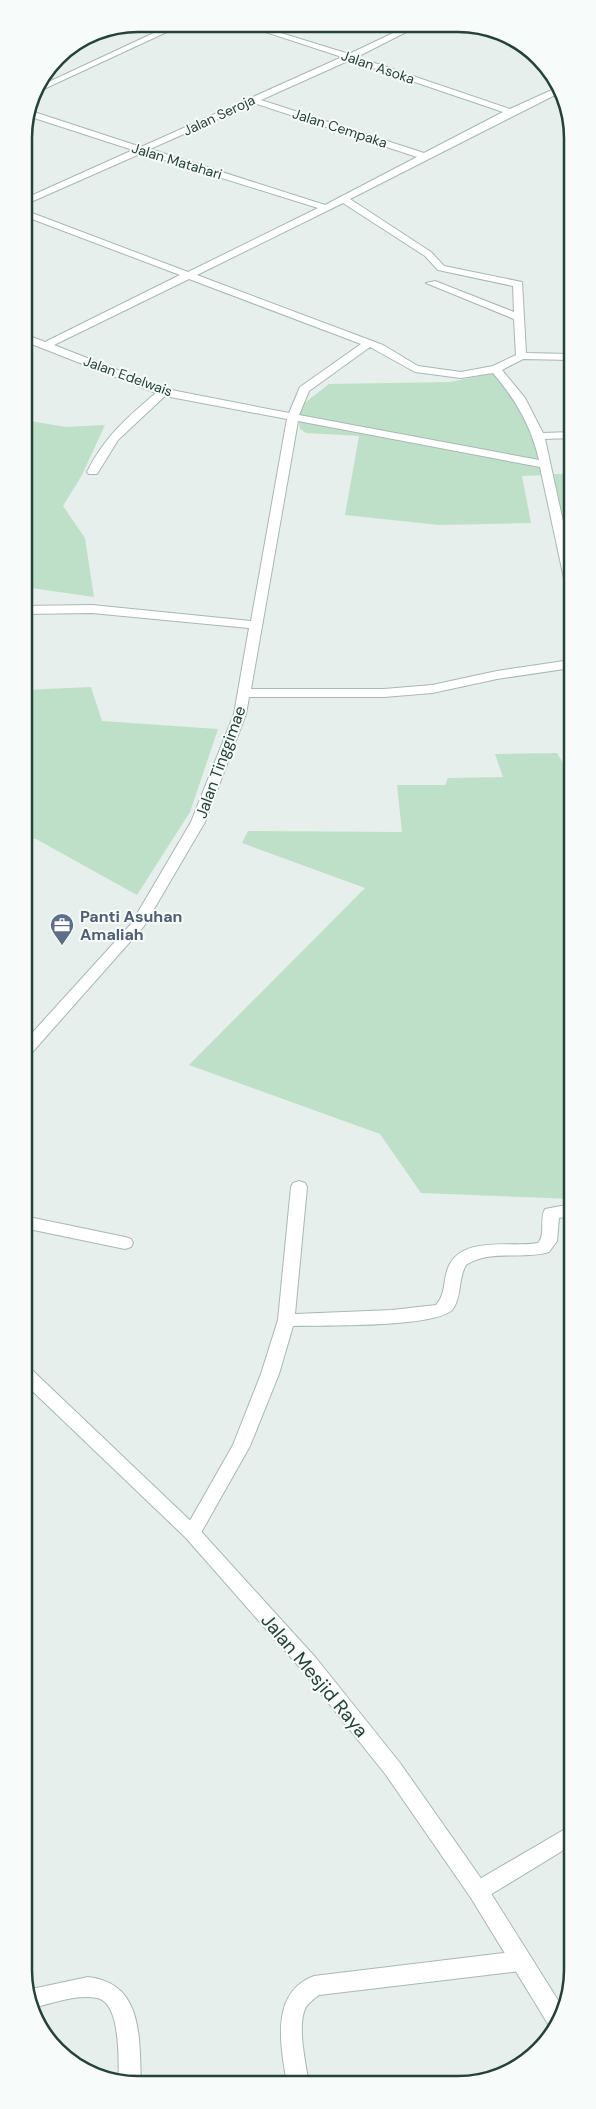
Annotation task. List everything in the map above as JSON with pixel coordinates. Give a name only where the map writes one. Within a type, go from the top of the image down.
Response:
[{"type":"street","points":[[47,86],[163,32]]},
{"type":"street","name":"Jalan Asoka","points":[[270,32],[510,112]]},
{"type":"street","name":"Jalan Seroja","points":[[33,198],[144,150],[402,32]]},
{"type":"street","points":[[46,345],[326,208],[427,157],[510,112],[553,92]]},
{"type":"street","name":"Jalan Cempaka","points":[[253,100],[427,157]]},
{"type":"street","name":"Jalan Matahari","points":[[36,115],[168,156],[326,208]]},
{"type":"street","points":[[344,199],[428,254],[441,268],[518,284],[521,356]]},
{"type":"street","points":[[33,216],[379,347],[415,369],[461,375],[496,369],[521,356],[564,357]]},
{"type":"street","points":[[431,283],[520,318]]},
{"type":"street","name":"Jalan Edelwais","points":[[33,340],[162,392],[546,465]]},
{"type":"street","name":"Jalan Tinggimae","points":[[33,1043],[137,926],[198,822],[240,714],[293,416],[304,389],[369,344]]},
{"type":"street","points":[[496,369],[520,398],[540,436],[564,549]]},
{"type":"street","points":[[93,472],[98,458],[116,433],[162,392]]},
{"type":"street","points":[[540,436],[564,435]]},
{"type":"street","points":[[33,610],[92,609],[255,625]]},
{"type":"street","points":[[244,693],[384,693],[432,690],[497,675],[564,665]]},
{"type":"street","points":[[192,1533],[241,1446],[270,1374],[286,1320],[299,1188]]},
{"type":"street","points":[[286,1320],[418,1314],[442,1309],[448,1302],[457,1264],[462,1259],[468,1255],[543,1248],[549,1241],[551,1213],[563,1211]]},
{"type":"street","points":[[32,1224],[124,1243]]},
{"type":"street","name":"Jalan Mesjid Raya","points":[[32,1382],[192,1533],[309,1664],[393,1769],[478,1891],[554,2013]]},
{"type":"street","points":[[478,1891],[563,1839]]},
{"type":"street","points":[[297,2076],[292,2034],[294,2011],[296,2002],[314,1986],[521,1961]]},
{"type":"street","points":[[36,1997],[89,1987],[105,1988],[116,1997],[125,2015],[129,2076]]},
{"type":"green space","points":[[504,371],[534,417],[549,474],[564,474],[564,533],[549,475],[522,476],[531,523],[439,525],[345,515],[359,436],[306,433],[300,429],[297,409],[329,384],[450,382]]},
{"type":"green space","points":[[33,421],[66,427],[105,425],[82,475],[63,506],[85,538],[94,597],[33,588]]},
{"type":"green space","points":[[91,687],[102,721],[218,729],[190,812],[137,895],[33,839],[33,690]]},
{"type":"green space","points":[[557,753],[564,764],[563,1199],[421,1193],[380,1134],[189,1065],[365,888],[242,843],[248,831],[402,832],[397,785],[445,785],[448,778],[503,777],[495,754]]},
{"type":"place","name":"Panti Asuhan Amaliah","points":[[62,946]]}]
